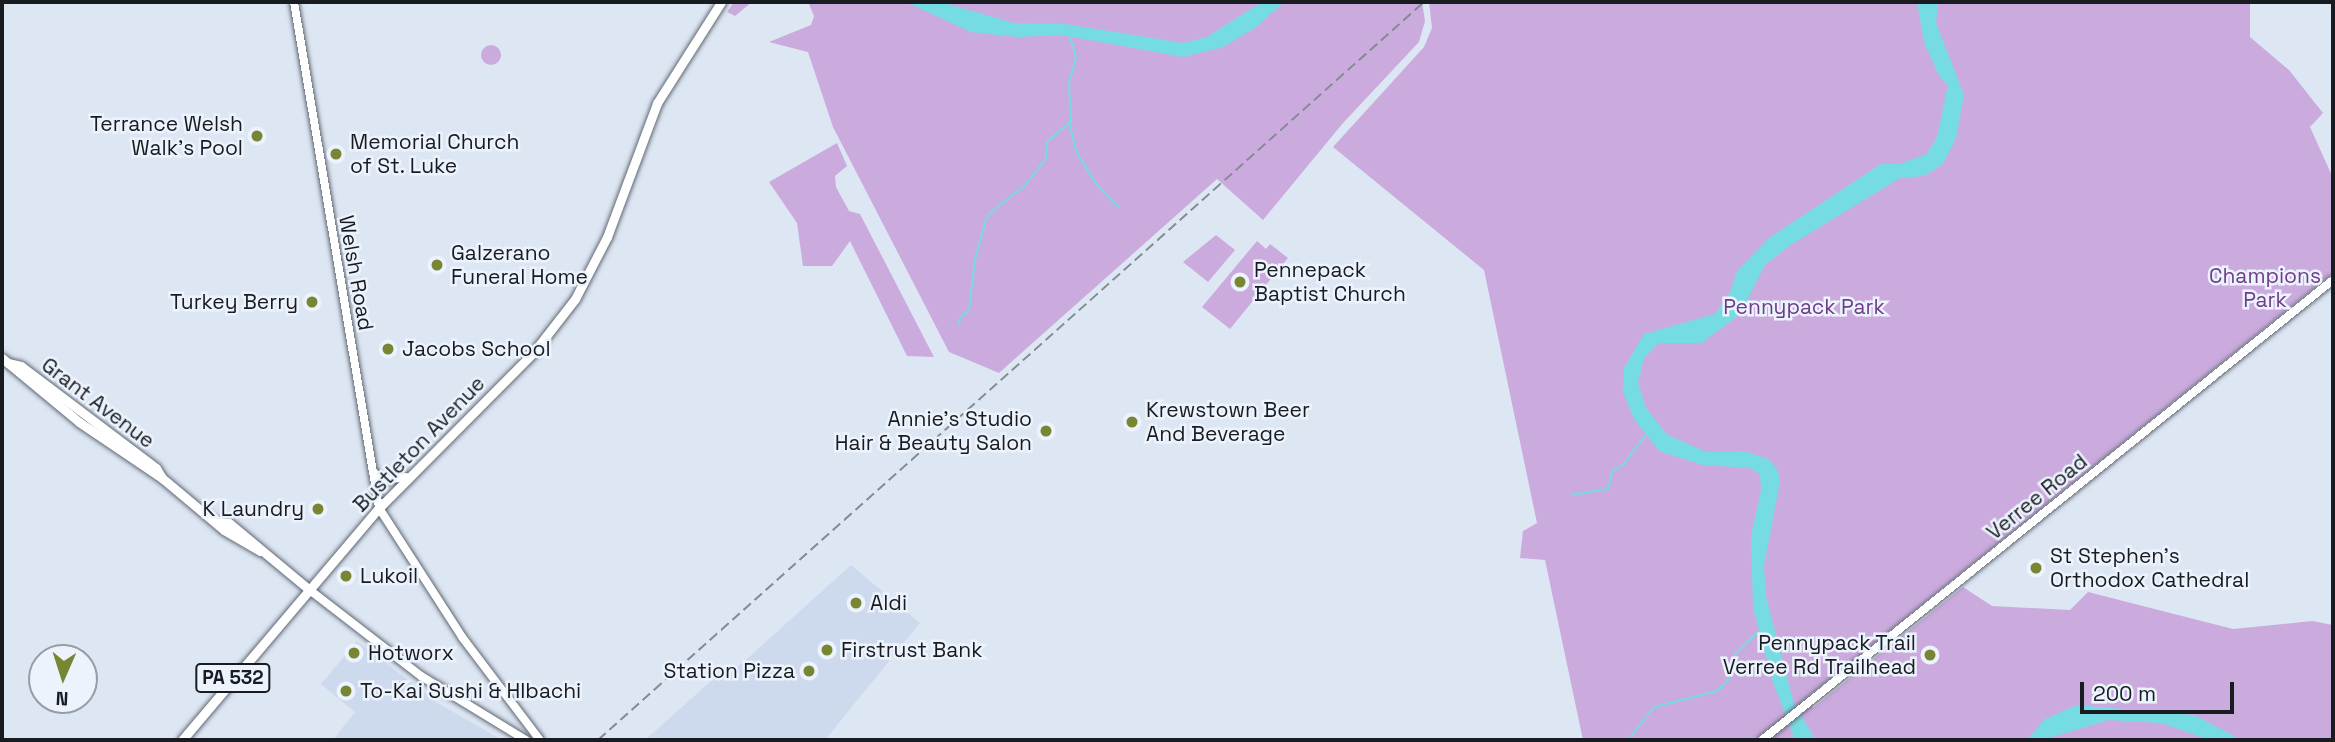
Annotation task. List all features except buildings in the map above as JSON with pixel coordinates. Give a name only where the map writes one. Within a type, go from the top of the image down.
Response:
[{"type":"main road","name":"Welsh Road","points":[[294,2],[379,508],[462,637],[540,740]]},
{"type":"main road","name":"Bustleton Avenue","points":[[182,740],[406,477],[533,353],[575,299],[607,237],[657,103],[721,2]]},
{"type":"main road","name":"Verree Road","points":[[1762,740],[2333,280]]},
{"type":"main road","name":"Grant Avenue","points":[[5,360],[219,522],[229,523],[260,551],[421,676],[524,739]]},
{"type":"main road","points":[[371,469],[384,480],[406,477]]},
{"type":"main road","points":[[522,716],[524,739]]},
{"type":"shaded area","points":[[851,565],[920,623],[825,740],[645,740],[720,673],[738,667]]},
{"type":"shaded area","points":[[357,641],[438,703],[502,740],[333,740],[355,712],[321,684]]},
{"type":"green space","points":[[734,2],[752,2],[735,16],[727,12]]},
{"type":"green space","points":[[808,2],[1422,2],[1425,21],[1419,42],[1343,123],[1263,220],[1217,179],[999,373],[949,352],[833,127],[808,52],[769,42],[811,25],[814,16]]},
{"type":"green space","name":"Pennypack Park","points":[[1429,2],[2250,2],[2250,37],[2289,70],[2323,113],[2310,127],[2333,178],[2333,273],[1809,696],[1813,708],[1963,587],[1992,606],[2070,610],[2088,592],[2233,629],[2312,621],[2333,625],[2333,740],[1774,740],[1772,726],[1754,740],[1583,740],[1545,560],[1520,558],[1523,531],[1537,523],[1484,270],[1333,147],[1424,47],[1432,28]]},
{"type":"green space","points":[[491,45],[498,48],[501,55],[498,62],[491,65],[484,62],[481,55],[484,48]]},
{"type":"green space","points":[[837,143],[847,166],[835,176],[836,187],[849,211],[860,214],[934,357],[907,356],[850,241],[832,266],[803,266],[797,223],[769,182]]},
{"type":"green space","points":[[1216,235],[1235,250],[1208,282],[1183,262]]},
{"type":"green space","points":[[1257,241],[1266,249],[1270,244],[1288,258],[1230,329],[1202,307]]},
{"type":"water","points":[[906,2],[941,2],[1014,23],[1065,24],[1183,43],[1207,37],[1262,2],[1284,2],[1255,28],[1223,47],[1183,57],[1062,35],[1019,37],[971,32]]},
{"type":"water","points":[[1917,2],[1938,2],[1936,23],[1964,95],[1956,138],[1943,164],[1924,176],[1900,178],[1789,246],[1765,265],[1740,314],[1702,343],[1658,343],[1644,358],[1638,383],[1646,408],[1666,434],[1706,452],[1744,451],[1768,459],[1777,469],[1780,481],[1764,566],[1766,597],[1794,704],[1816,740],[1795,740],[1774,685],[1753,608],[1751,536],[1761,490],[1760,474],[1749,468],[1703,465],[1659,451],[1634,419],[1623,392],[1624,368],[1644,334],[1715,314],[1730,293],[1737,271],[1769,238],[1881,164],[1899,164],[1927,154],[1937,137],[1948,85],[1939,76],[1924,42]]},
{"type":"water","points":[[2077,705],[2194,715],[2242,740],[2211,740],[2161,723],[2109,720],[2042,740],[2027,740],[2045,719]]},
{"type":"waterway","points":[[959,324],[960,317],[969,311],[975,259],[987,216],[1026,184],[1046,158],[1047,142],[1071,121],[1069,82],[1076,57],[1069,34]]},
{"type":"waterway","points":[[1069,122],[1077,153],[1097,185],[1118,207]]},
{"type":"waterway","points":[[1573,495],[1608,489],[1612,471],[1623,465],[1647,433]]},
{"type":"waterway","points":[[1628,740],[1654,707],[1717,691],[1727,682],[1736,653],[1758,632]]},
{"type":"railway","points":[[598,740],[1424,2]]},
{"type":"place","name":"Terrance Welsh Walk's Pool","points":[[257,136]]},
{"type":"place","name":"Memorial Church of St. Luke","points":[[336,154]]},
{"type":"place","name":"Galzerano Funeral Home","points":[[437,265]]},
{"type":"place","name":"Pennepack Baptist Church","points":[[1240,282]]},
{"type":"place","name":"Turkey Berry","points":[[312,302]]},
{"type":"place","name":"Jacobs School","points":[[388,349]]},
{"type":"place","name":"Krewstown Beer And Beverage","points":[[1132,422]]},
{"type":"place","name":"Annie’s Studio Hair & Beauty Salon","points":[[1046,431]]},
{"type":"place","name":"K Laundry","points":[[318,509]]},
{"type":"place","name":"St Stephen's Orthodox Cathedral","points":[[2036,568]]},
{"type":"place","name":"Lukoil","points":[[346,576]]},
{"type":"place","name":"Aldi","points":[[856,603]]},
{"type":"place","name":"Firstrust Bank","points":[[827,650]]},
{"type":"place","name":"Hotworx","points":[[354,653]]},
{"type":"place","name":"Pennypack Trail Verree Rd Trailhead","points":[[1930,655]]},
{"type":"place","name":"Station Pizza","points":[[809,671]]},
{"type":"place","name":"To-Kai Sushi & HIbachi","points":[[346,691]]},
{"type":"park label","name":"Champions Park","points":[[2265,288]]}]
